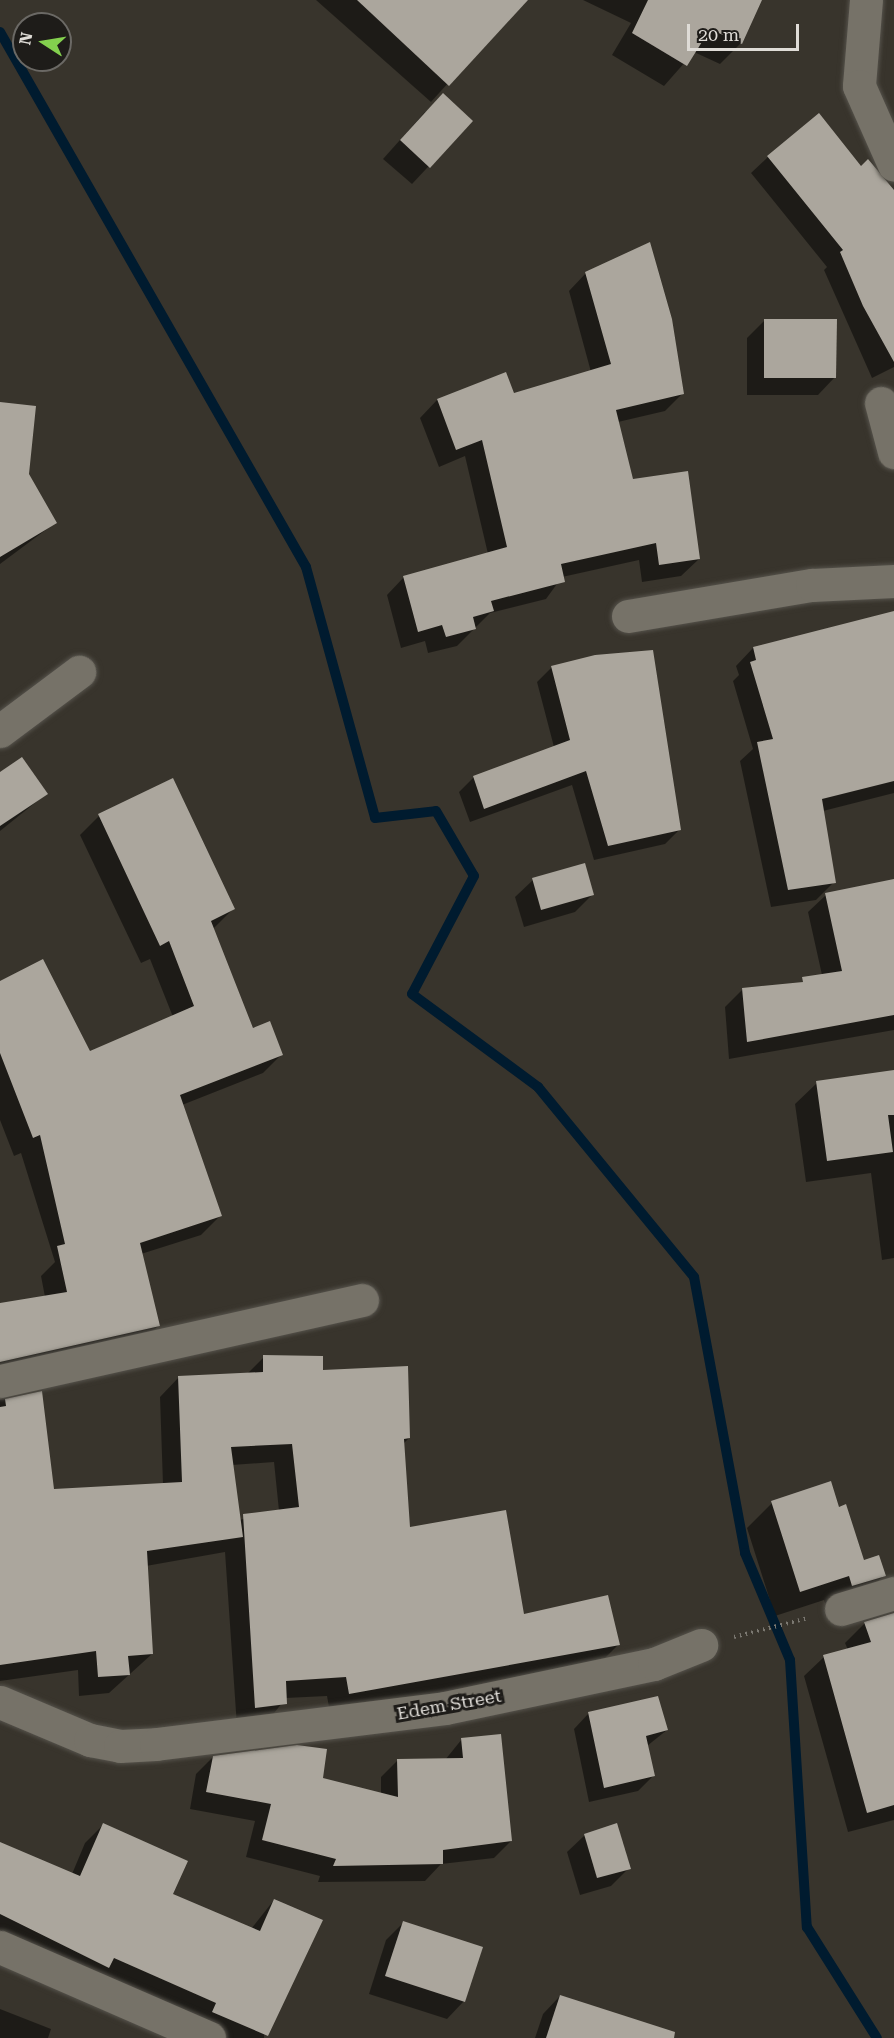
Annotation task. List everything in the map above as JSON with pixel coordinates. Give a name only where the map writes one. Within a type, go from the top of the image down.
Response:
[{"type":"street","points":[[866,0],[859,86],[894,165]]},
{"type":"street","points":[[881,403],[894,452]]},
{"type":"street","points":[[628,616],[812,585],[894,580]]},
{"type":"street","points":[[0,731],[79,672]]},
{"type":"street","points":[[0,1381],[362,1300]]},
{"type":"street","points":[[841,1609],[894,1593]]},
{"type":"street","name":"Edem Street","points":[[0,1702],[90,1740],[120,1746],[156,1744],[445,1708],[654,1664],[701,1645]]},
{"type":"street","points":[[0,1947],[208,2038]]},
{"type":"path","points":[[701,1645],[841,1609]]},
{"type":"building","points":[[357,0],[528,0],[449,86]]},
{"type":"building","points":[[648,0],[762,0],[742,44],[710,29],[687,66],[632,33]]},
{"type":"building","points":[[443,93],[473,121],[430,168],[400,140]]},
{"type":"building","points":[[819,113],[861,166],[868,159],[894,190],[894,362],[863,306],[840,252],[843,250],[767,156]]},
{"type":"building","points":[[650,242],[672,319],[684,394],[616,410],[633,479],[688,471],[700,559],[659,565],[656,543],[561,564],[565,582],[491,601],[494,611],[473,617],[476,629],[446,637],[442,625],[418,632],[403,576],[507,547],[482,440],[456,450],[437,399],[506,372],[514,393],[611,364],[585,272]]},
{"type":"building","points":[[764,319],[837,319],[836,378],[764,378]]},
{"type":"building","points":[[0,402],[36,406],[29,474],[57,523],[0,557]]},
{"type":"building","points":[[894,611],[894,781],[822,799],[836,883],[788,890],[757,742],[773,739],[750,662],[756,660],[753,647]]},
{"type":"building","points":[[653,650],[681,830],[608,846],[586,771],[484,809],[473,776],[570,740],[551,666],[595,655]]},
{"type":"building","points":[[22,757],[48,794],[0,826],[0,772]]},
{"type":"building","points":[[173,778],[235,909],[211,921],[253,1028],[270,1021],[283,1055],[180,1095],[222,1216],[140,1243],[160,1326],[0,1362],[0,1303],[67,1292],[57,1246],[65,1244],[40,1135],[33,1138],[0,1053],[0,981],[43,959],[90,1051],[194,1006],[169,941],[160,946],[98,814]]},
{"type":"building","points":[[585,863],[594,895],[541,910],[532,878]]},
{"type":"building","points":[[894,879],[894,1015],[747,1042],[742,988],[803,982],[802,977],[842,971],[825,893]]},
{"type":"building","points":[[894,1070],[894,1115],[888,1115],[893,1152],[827,1161],[816,1081]]},
{"type":"building","points":[[263,1355],[323,1356],[323,1370],[408,1366],[410,1438],[404,1439],[410,1527],[506,1510],[524,1614],[608,1595],[620,1645],[349,1694],[346,1677],[286,1681],[287,1704],[255,1708],[243,1514],[299,1507],[292,1444],[231,1447],[243,1537],[147,1551],[153,1654],[128,1656],[130,1675],[98,1677],[96,1651],[0,1665],[0,1407],[6,1406],[5,1399],[42,1391],[54,1489],[182,1482],[178,1376],[263,1372]]},
{"type":"building","points":[[831,1481],[839,1507],[846,1504],[864,1560],[879,1555],[886,1576],[852,1586],[849,1576],[800,1592],[771,1501]]},
{"type":"building","points":[[894,1613],[894,1805],[867,1813],[823,1655],[871,1642],[864,1622]]},
{"type":"building","points":[[658,1696],[668,1730],[646,1736],[655,1776],[604,1788],[588,1712]]},
{"type":"building","points":[[501,1734],[512,1841],[443,1850],[443,1864],[333,1866],[336,1859],[262,1840],[271,1804],[206,1792],[213,1756],[297,1745],[327,1749],[323,1778],[398,1797],[397,1759],[463,1758],[461,1738]]},
{"type":"building","points":[[103,1823],[188,1861],[173,1894],[260,1931],[274,1899],[323,1920],[268,2036],[212,2012],[216,2003],[114,1958],[109,1968],[0,1914],[0,1842],[80,1876]]},
{"type":"building","points":[[617,1823],[631,1869],[597,1878],[584,1834]]},
{"type":"building","points":[[403,1921],[483,1947],[465,2002],[385,1976]]},
{"type":"building","points":[[560,1995],[675,2032],[674,2038],[546,2038]]},
{"type":"waterway","points":[[0,32],[306,567],[375,818],[436,811],[474,876],[412,994],[538,1087],[694,1277],[745,1553],[790,1660],[807,1927],[877,2038]]}]
